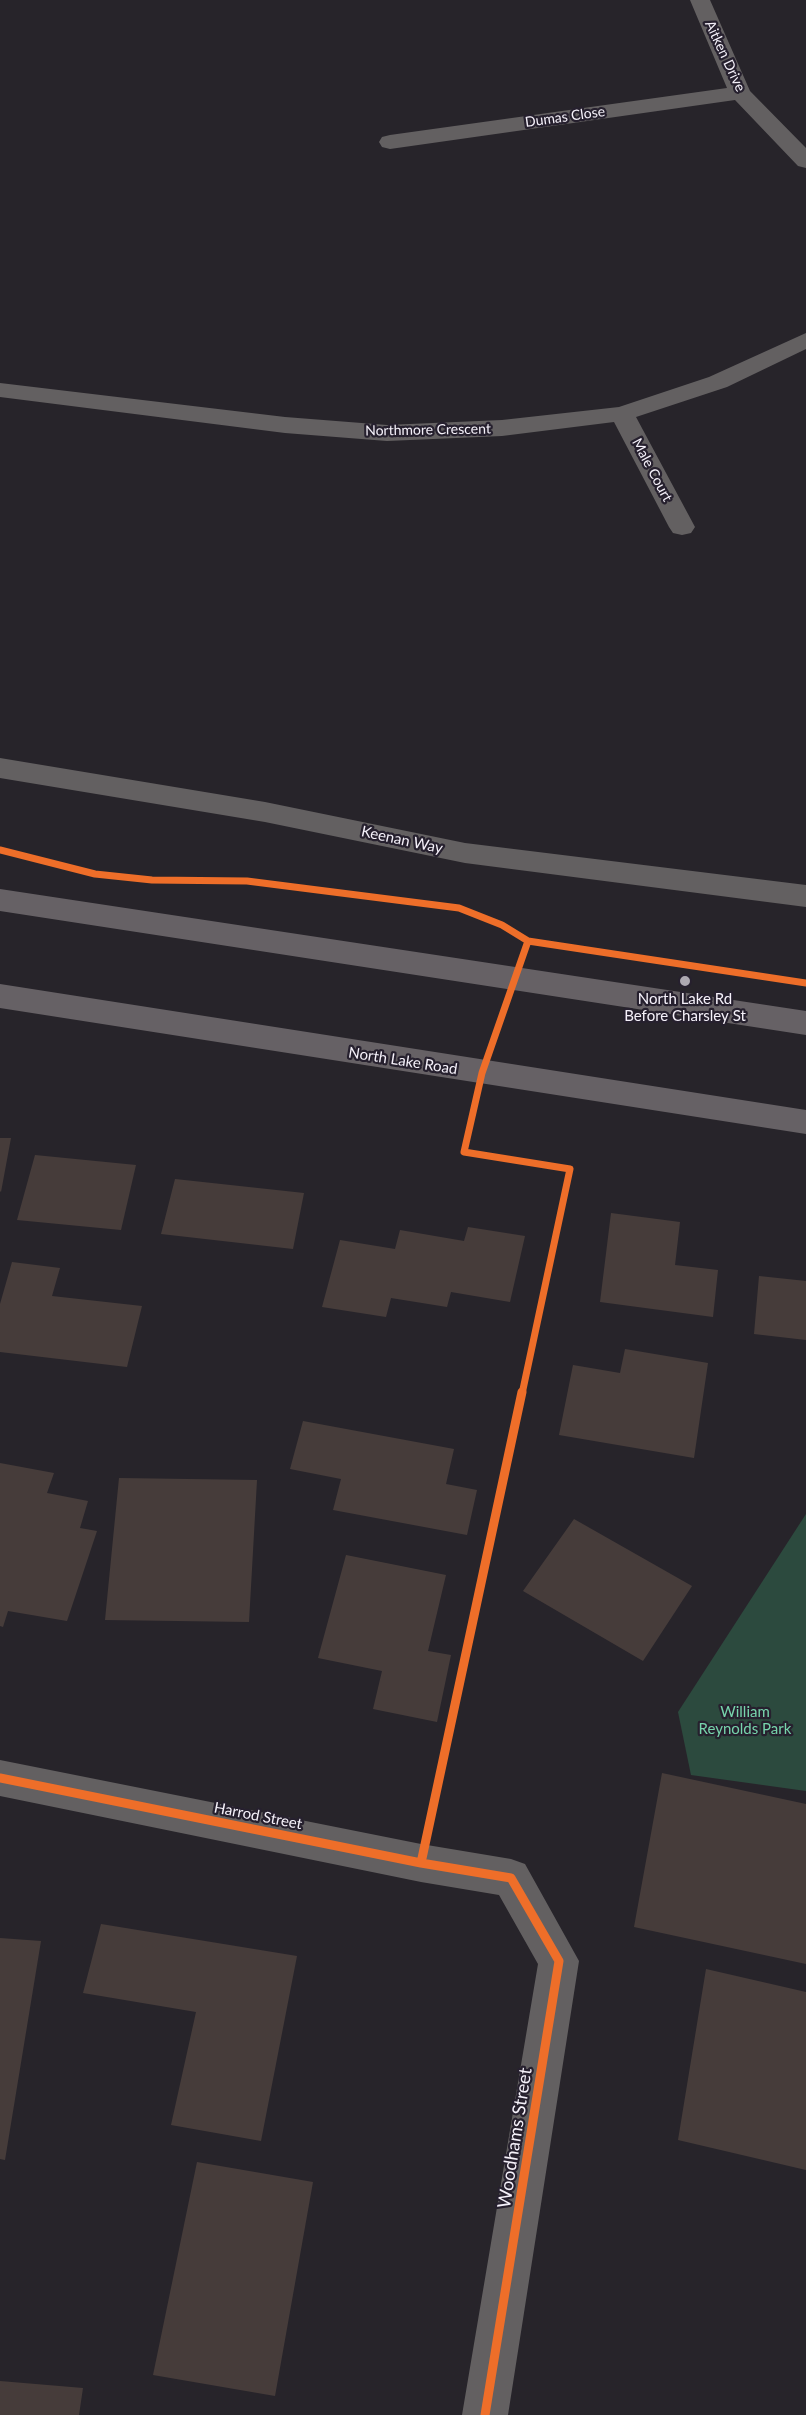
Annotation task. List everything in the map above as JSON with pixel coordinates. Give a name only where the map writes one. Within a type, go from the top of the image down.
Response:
[{"type":"main road","points":[[0,900],[806,1023]]},
{"type":"main road","name":"North Lake Road","points":[[0,996],[806,1122]]},
{"type":"street","name":"Aitken Drive","points":[[700,0],[740,93],[806,162]]},
{"type":"street","name":"Dumas Close","points":[[390,141],[740,93]]},
{"type":"street","name":"Northmore Crescent","points":[[0,390],[285,425],[387,434],[502,428],[621,414],[718,382],[806,340]]},
{"type":"street","name":"Male Court","points":[[621,414],[682,527]]},
{"type":"street","name":"Keenan Way","points":[[0,768],[265,812],[465,853],[806,896]]},
{"type":"street","name":"Harrod Street","points":[[0,1778],[421,1863],[511,1878]]},
{"type":"street","name":"Woodhams Street","points":[[485,2415],[559,1961],[511,1878]]},
{"type":"green space","name":"William Reynolds Park","points":[[806,1514],[806,1791],[691,1775],[678,1712]]},
{"type":"building","points":[[0,1138],[11,1138],[1,1192],[0,1191]]},
{"type":"building","points":[[35,1155],[136,1165],[121,1230],[17,1220]]},
{"type":"building","points":[[175,1179],[304,1193],[293,1249],[161,1234]]},
{"type":"building","points":[[611,1213],[680,1222],[675,1265],[718,1270],[713,1317],[600,1302]]},
{"type":"building","points":[[468,1227],[525,1236],[510,1302],[451,1292],[447,1307],[391,1298],[386,1317],[322,1307],[340,1240],[395,1249],[400,1230],[464,1241]]},
{"type":"building","points":[[12,1262],[60,1268],[52,1296],[142,1306],[127,1367],[0,1352],[0,1304]]},
{"type":"building","points":[[759,1276],[806,1281],[806,1340],[754,1334]]},
{"type":"building","points":[[625,1349],[708,1363],[694,1458],[559,1435],[573,1365],[620,1373]]},
{"type":"building","points":[[303,1421],[454,1449],[446,1484],[477,1490],[467,1535],[333,1510],[341,1479],[290,1469]]},
{"type":"building","points":[[0,1463],[54,1473],[47,1493],[88,1501],[80,1528],[97,1531],[67,1621],[8,1611],[3,1627],[0,1626]]},
{"type":"building","points":[[119,1478],[257,1480],[249,1622],[105,1620]]},
{"type":"building","points":[[574,1519],[692,1586],[643,1661],[523,1591]]},
{"type":"building","points":[[346,1555],[446,1575],[428,1651],[451,1655],[437,1722],[373,1709],[382,1671],[318,1658]]},
{"type":"building","points":[[662,1773],[806,1804],[806,1964],[634,1927]]},
{"type":"building","points":[[101,1924],[297,1956],[261,2141],[171,2125],[196,2012],[83,1993]]},
{"type":"building","points":[[0,1938],[41,1941],[5,2160],[0,2159]]},
{"type":"building","points":[[706,1969],[806,1992],[806,2170],[678,2140]]},
{"type":"building","points":[[197,2162],[313,2182],[275,2396],[153,2375]]},
{"type":"building","points":[[0,2381],[83,2388],[79,2415],[0,2415]]},
{"type":"cycle path","points":[[0,850],[95,874],[152,880],[247,881],[459,908],[502,925],[528,941],[806,983]]},
{"type":"cycle path","points":[[421,1863],[570,1169],[464,1152],[482,1073],[528,941]]},
{"type":"cycle path","points":[[0,1778],[421,1863],[511,1878],[559,1961],[485,2415]]},
{"type":"place","name":"North Lake Rd Before Charsley St","points":[[685,981]]}]
